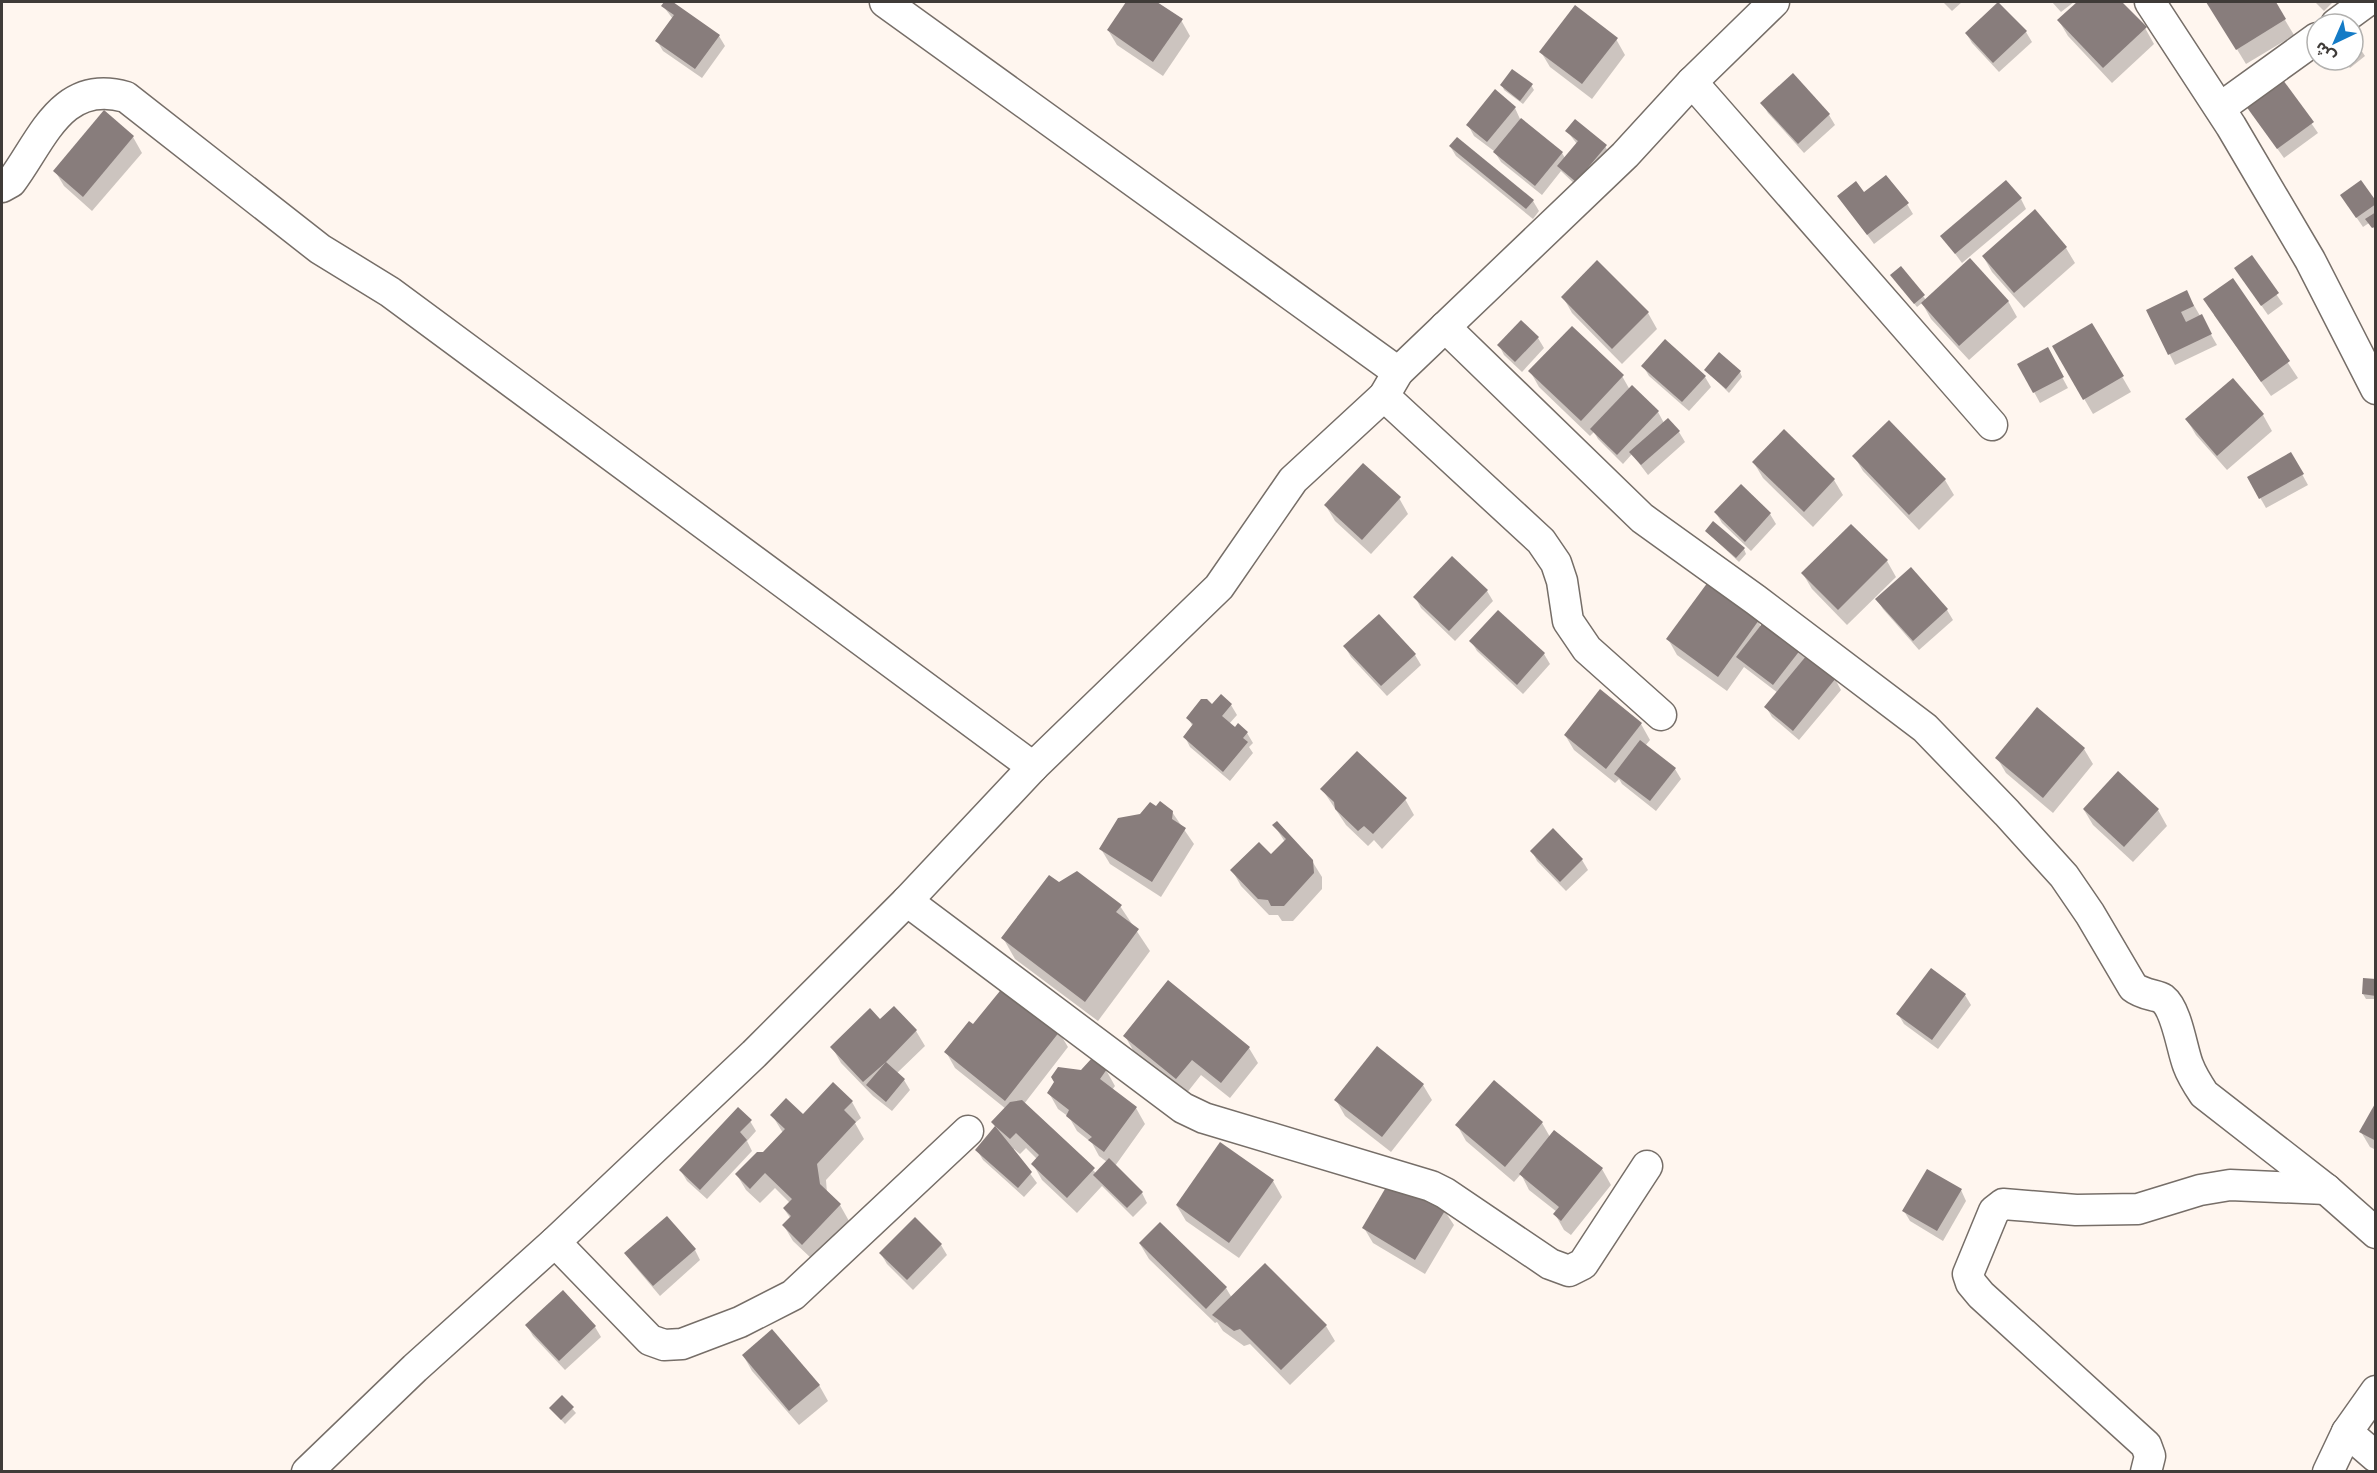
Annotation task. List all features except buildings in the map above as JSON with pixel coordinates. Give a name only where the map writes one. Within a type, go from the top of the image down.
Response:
[{"type":"street","points":[[885,2],[1391,384],[1540,541],[1556,563],[1562,581],[1568,621],[1587,649],[1662,716]]},
{"type":"street","points":[[307,1472],[414,1368],[555,1242],[754,1054],[907,900],[1033,767],[1219,587],[1293,480],[1391,384],[1445,327],[1625,155],[1692,82],[1774,2]]},
{"type":"street","points":[[2150,2],[2220,108],[2310,260],[2376,389]]},
{"type":"street","points":[[2352,12],[2366,2]]},
{"type":"street","points":[[2220,108],[2305,47]]},
{"type":"street","points":[[1692,82],[1992,425]]},
{"type":"street","points":[[2,187],[10,183],[50,122],[70,103],[94,94],[110,93],[126,97],[320,249],[390,292],[1033,767]]},
{"type":"street","points":[[1445,327],[1642,518],[1756,600],[1925,728],[2064,876],[2090,914],[2133,987],[2142,994],[2162,998],[2180,1035],[2187,1064],[2195,1082],[2204,1094],[2326,1189],[2376,1233]]},
{"type":"street","points":[[907,900],[1183,1108],[1204,1118],[1431,1186],[1445,1193],[1550,1264],[1569,1271],[1583,1264],[1647,1166]]},
{"type":"street","points":[[555,1242],[650,1340],[664,1345],[681,1344],[740,1322],[793,1295],[968,1131]]},
{"type":"street","points":[[2146,1472],[2150,1456],[2146,1445],[1981,1295],[1971,1283],[1968,1275],[1994,1211],[2002,1204],[2076,1210],[2138,1209],[2200,1190],[2230,1185],[2326,1189]]},
{"type":"street","points":[[2328,1472],[2347,1432],[2376,1391]]},
{"type":"street","points":[[2347,1432],[2376,1457]]}]
